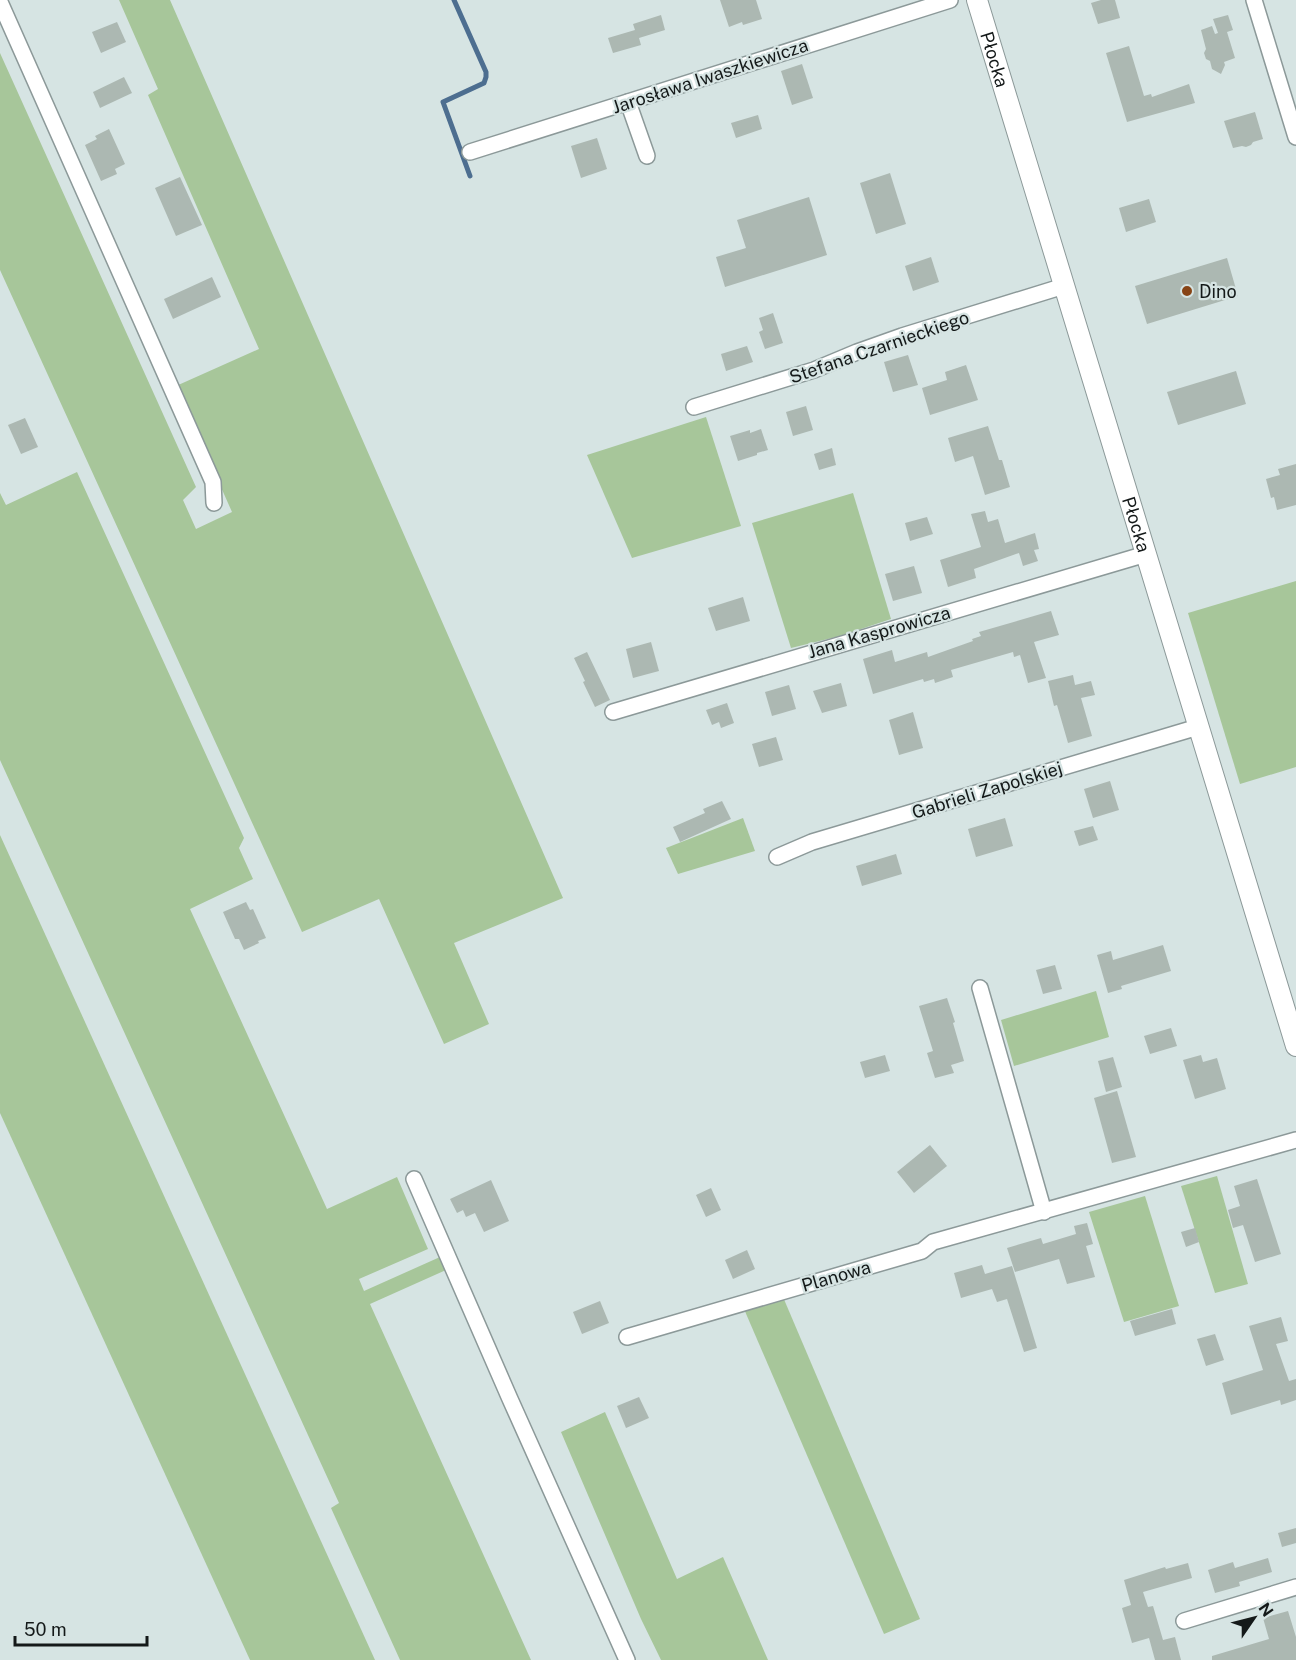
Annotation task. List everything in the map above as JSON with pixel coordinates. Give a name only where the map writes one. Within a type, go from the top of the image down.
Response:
[{"type":"street","name":"Jarosława Iwaszkiewicza","points":[[470,152],[950,0]]},
{"type":"street","name":"Płocka","points":[[977,0],[1296,1046]]},
{"type":"street","points":[[1254,0],[1296,137]]},
{"type":"street","points":[[0,2],[213,482],[214,503]]},
{"type":"street","points":[[628,102],[647,156]]},
{"type":"street","name":"Stefana Czarnieckiego","points":[[694,407],[814,370],[902,336],[1064,286]]},
{"type":"street","name":"Jana Kasprowicza","points":[[613,712],[1146,554]]},
{"type":"street","name":"Gabrieli Zapolskiej","points":[[777,857],[812,842],[1198,727]]},
{"type":"street","points":[[980,988],[1044,1212]]},
{"type":"street","name":"Planowa","points":[[627,1337],[922,1251],[933,1242],[1296,1140]]},
{"type":"street","points":[[414,1179],[627,1660]]},
{"type":"street","points":[[1184,1621],[1296,1587]]},
{"type":"green space","points":[[119,0],[170,0],[563,898],[454,943],[489,1024],[444,1044],[379,899],[302,932],[0,270],[0,53],[196,487],[183,500],[196,529],[232,512],[176,386],[259,349],[148,95],[158,89]]},
{"type":"green space","points":[[706,417],[741,526],[632,558],[587,455]]},
{"type":"green space","points":[[77,472],[244,838],[239,848],[253,879],[190,909],[327,1209],[397,1177],[428,1249],[359,1279],[364,1291],[440,1257],[446,1270],[370,1304],[531,1660],[400,1660],[331,1508],[339,1503],[0,760],[0,493],[6,505]]},
{"type":"green space","points":[[853,493],[891,619],[840,636],[791,648],[752,523]]},
{"type":"green space","points":[[1296,581],[1296,767],[1240,784],[1188,613]]},
{"type":"green space","points":[[743,818],[755,851],[678,874],[666,848]]},
{"type":"green space","points":[[0,835],[375,1660],[250,1660],[0,1113]]},
{"type":"green space","points":[[1096,991],[1109,1037],[1014,1066],[1001,1020]]},
{"type":"green space","points":[[1217,1176],[1248,1284],[1215,1293],[1181,1186]]},
{"type":"green space","points":[[1145,1196],[1179,1306],[1124,1322],[1089,1212]]},
{"type":"green space","points":[[783,1297],[920,1619],[884,1634],[744,1309]]},
{"type":"green space","points":[[605,1412],[677,1579],[723,1557],[768,1660],[661,1660],[641,1619],[561,1432]]},
{"type":"building","points":[[720,0],[756,0],[762,19],[729,27]]},
{"type":"building","points":[[1115,0],[1120,18],[1098,24],[1091,3]]},
{"type":"building","points":[[661,15],[665,30],[639,38],[641,45],[613,53],[608,38],[635,30],[633,24]]},
{"type":"building","points":[[1228,15],[1233,30],[1227,32],[1235,58],[1224,62],[1221,74],[1212,69],[1210,61],[1206,59],[1201,30],[1212,26],[1215,34],[1218,33],[1213,19]]},
{"type":"building","points":[[117,22],[126,42],[101,53],[92,32]]},
{"type":"building","points":[[1129,46],[1144,96],[1151,94],[1152,97],[1189,84],[1195,103],[1127,122],[1106,53]]},
{"type":"building","points":[[802,64],[813,98],[792,105],[781,71]]},
{"type":"building","points":[[124,77],[132,93],[100,108],[93,92]]},
{"type":"building","points":[[1255,112],[1263,139],[1246,147],[1233,148],[1224,121]]},
{"type":"building","points":[[758,115],[762,129],[736,138],[731,123]]},
{"type":"building","points":[[109,129],[125,164],[115,169],[117,174],[101,181],[85,145],[97,139],[95,136]]},
{"type":"building","points":[[597,138],[607,169],[581,178],[571,146]]},
{"type":"building","points":[[890,173],[906,224],[876,234],[860,183]]},
{"type":"building","points":[[180,177],[202,225],[176,236],[155,188]]},
{"type":"building","points":[[809,197],[827,255],[725,287],[716,257],[746,248],[737,220]]},
{"type":"building","points":[[1149,199],[1156,222],[1126,232],[1119,208]]},
{"type":"building","points":[[931,257],[939,282],[913,291],[905,266]]},
{"type":"building","name":"Dino","points":[[1227,258],[1238,296],[1147,324],[1135,286]]},
{"type":"building","points":[[212,277],[221,297],[173,319],[164,299]]},
{"type":"building","points":[[773,313],[783,343],[765,349],[759,332],[763,330],[759,318]]},
{"type":"building","points":[[747,346],[753,362],[726,371],[721,354]]},
{"type":"building","points":[[908,355],[918,385],[893,392],[884,362]]},
{"type":"building","points":[[966,365],[978,400],[930,415],[922,388],[947,380],[945,372]]},
{"type":"building","points":[[1236,371],[1246,404],[1178,425],[1167,392]]},
{"type":"building","points":[[806,406],[813,430],[793,436],[786,412]]},
{"type":"building","points":[[25,418],[38,447],[21,454],[8,425]]},
{"type":"building","points":[[988,426],[1010,487],[985,495],[973,456],[955,462],[948,438]]},
{"type":"building","points":[[761,429],[768,450],[738,461],[730,436]]},
{"type":"building","points":[[832,448],[836,465],[819,470],[814,454]]},
{"type":"building","points":[[1296,464],[1296,505],[1277,510],[1266,479],[1280,475],[1278,469]]},
{"type":"building","points":[[985,511],[988,522],[998,519],[1005,543],[1035,533],[1039,549],[1034,550],[1038,561],[1023,566],[1019,553],[974,569],[976,578],[948,587],[940,560],[981,547],[971,514]]},
{"type":"building","points":[[927,517],[933,534],[910,541],[905,523]]},
{"type":"building","points":[[914,566],[922,593],[893,601],[885,574]]},
{"type":"building","points":[[743,597],[750,621],[716,631],[708,608]]},
{"type":"building","points":[[1051,611],[1059,635],[1034,642],[1046,678],[1028,683],[1020,655],[1014,657],[1013,652],[951,670],[953,677],[935,683],[934,679],[924,682],[923,679],[873,694],[863,659],[892,650],[895,662],[927,652],[928,657],[973,641],[972,639],[981,636],[979,632]]},
{"type":"building","points":[[651,642],[659,671],[633,678],[626,649]]},
{"type":"building","points":[[587,652],[610,700],[595,707],[574,658]]},
{"type":"building","points":[[1073,675],[1075,685],[1091,681],[1095,695],[1081,698],[1092,736],[1068,743],[1057,705],[1054,706],[1048,681]]},
{"type":"building","points":[[841,683],[847,706],[822,713],[813,691]]},
{"type":"building","points":[[789,685],[796,709],[772,716],[765,692]]},
{"type":"building","points":[[727,703],[734,723],[721,728],[719,722],[712,725],[706,710]]},
{"type":"building","points":[[913,712],[923,748],[899,755],[889,720]]},
{"type":"building","points":[[776,737],[783,760],[759,767],[752,744]]},
{"type":"building","points":[[1110,781],[1119,810],[1093,818],[1084,789]]},
{"type":"building","points":[[722,801],[731,819],[680,842],[673,827],[705,813],[703,809]]},
{"type":"building","points":[[1005,818],[1013,846],[976,857],[968,829]]},
{"type":"building","points":[[1093,826],[1098,840],[1079,846],[1074,831]]},
{"type":"building","points":[[896,854],[902,874],[862,886],[856,866]]},
{"type":"building","points":[[246,902],[250,910],[253,909],[266,938],[244,950],[239,939],[235,939],[223,912]]},
{"type":"building","points":[[1163,945],[1171,971],[1121,986],[1122,989],[1108,993],[1097,955],[1111,951],[1113,960]]},
{"type":"building","points":[[1055,965],[1062,989],[1043,994],[1036,970]]},
{"type":"building","points":[[947,998],[964,1061],[951,1065],[954,1073],[935,1078],[927,1053],[933,1051],[919,1006]]},
{"type":"building","points":[[1171,1028],[1177,1046],[1150,1054],[1144,1036]]},
{"type":"building","points":[[885,1055],[890,1071],[865,1078],[860,1062]]},
{"type":"building","points":[[1201,1055],[1203,1062],[1217,1058],[1226,1089],[1195,1099],[1183,1060]]},
{"type":"building","points":[[1113,1057],[1122,1087],[1106,1092],[1098,1061]]},
{"type":"building","points":[[1117,1091],[1136,1157],[1112,1163],[1094,1098]]},
{"type":"building","points":[[930,1145],[947,1166],[914,1193],[897,1172]]},
{"type":"building","points":[[1257,1179],[1281,1254],[1255,1262],[1243,1225],[1233,1228],[1228,1210],[1240,1206],[1234,1186]]},
{"type":"building","points":[[491,1180],[509,1221],[484,1232],[475,1213],[466,1217],[463,1210],[457,1213],[450,1199]]},
{"type":"building","points":[[711,1188],[721,1210],[706,1217],[696,1195]]},
{"type":"building","points":[[1087,1223],[1093,1244],[1086,1246],[1095,1277],[1067,1284],[1059,1259],[1015,1272],[1007,1248],[1041,1238],[1043,1244],[1076,1234],[1074,1226]]},
{"type":"building","points":[[1195,1228],[1199,1242],[1186,1247],[1181,1232]]},
{"type":"building","points":[[747,1250],[755,1269],[733,1279],[725,1260]]},
{"type":"building","points":[[982,1265],[985,1274],[1012,1266],[1037,1348],[1024,1352],[1007,1299],[997,1302],[992,1289],[961,1298],[954,1273]]},
{"type":"building","points":[[600,1301],[609,1323],[582,1334],[573,1312]]},
{"type":"building","points":[[1172,1309],[1176,1324],[1135,1336],[1130,1321]]},
{"type":"building","points":[[1281,1317],[1288,1341],[1276,1344],[1289,1381],[1296,1379],[1296,1400],[1281,1405],[1280,1400],[1231,1415],[1222,1383],[1263,1370],[1249,1326]]},
{"type":"building","points":[[1215,1334],[1224,1360],[1206,1366],[1197,1339]]},
{"type":"building","points":[[639,1397],[649,1418],[626,1428],[617,1406]]},
{"type":"building","points":[[1296,1528],[1296,1543],[1282,1547],[1278,1533]]},
{"type":"building","points":[[1268,1558],[1272,1572],[1239,1582],[1240,1586],[1215,1593],[1208,1570],[1233,1562],[1235,1568]]},
{"type":"building","points":[[1188,1563],[1192,1578],[1143,1592],[1148,1607],[1153,1606],[1163,1640],[1175,1637],[1181,1660],[1155,1660],[1149,1638],[1132,1643],[1122,1608],[1131,1605],[1124,1580],[1165,1567],[1166,1569]]},
{"type":"building","points":[[1288,1611],[1296,1637],[1296,1660],[1212,1660],[1212,1656],[1269,1639],[1263,1618]]},
{"type":"waterway","points":[[454,0],[486,72],[484,83],[443,102],[470,176]]},
{"type":"place","name":"Dino","points":[[1187,291]]}]
